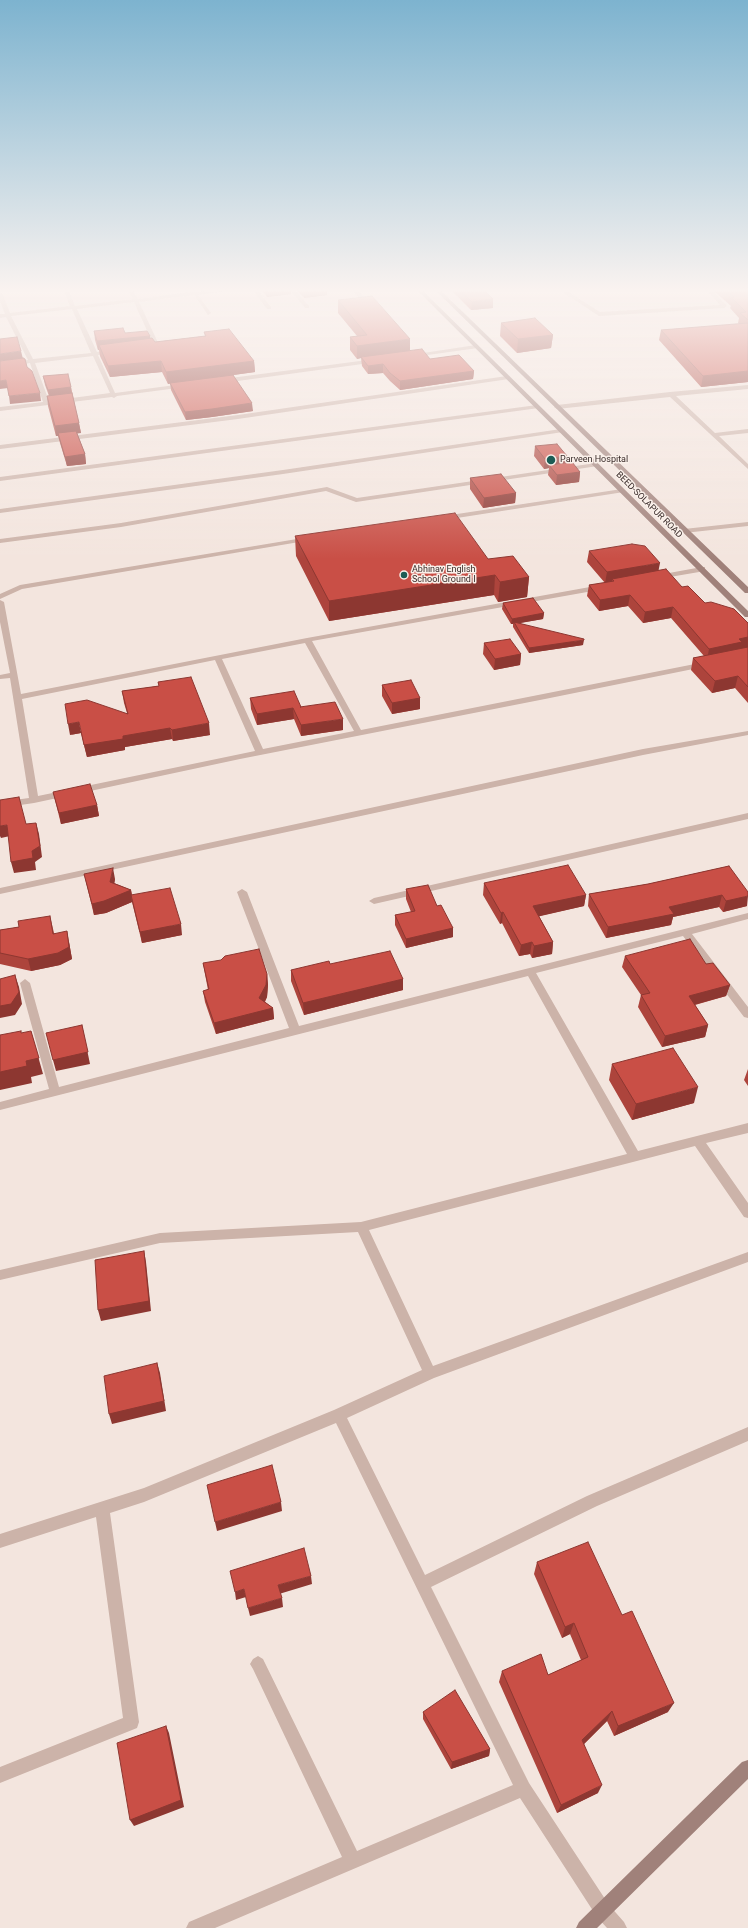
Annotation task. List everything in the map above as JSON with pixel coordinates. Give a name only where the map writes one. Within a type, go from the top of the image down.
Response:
[{"type":"main road","name":"BEED-SOLAPUR ROAD","points":[[508,379],[748,615]]},
{"type":"main road","name":"BEED-SOLAPUR ROAD","points":[[528,379],[684,531],[748,590]]},
{"type":"main road","points":[[585,1928],[748,1768]]},
{"type":"street","points":[[38,379],[47,404]]},
{"type":"street","points":[[107,379],[114,396]]},
{"type":"street","points":[[220,382],[242,379]]},
{"type":"street","points":[[0,447],[238,417],[500,379]]},
{"type":"street","points":[[0,409],[188,386]]},
{"type":"street","points":[[557,407],[748,387]]},
{"type":"street","points":[[670,394],[748,467]]},
{"type":"street","points":[[0,479],[537,407]]},
{"type":"street","points":[[0,511],[561,431]]},
{"type":"street","points":[[714,435],[748,431]]},
{"type":"street","points":[[0,541],[121,525],[327,489],[356,500],[596,465]]},
{"type":"street","points":[[434,519],[622,491]]},
{"type":"street","points":[[684,531],[748,524]]},
{"type":"street","points":[[0,597],[20,586],[318,538]]},
{"type":"street","points":[[648,579],[702,570]]},
{"type":"street","points":[[18,697],[308,640],[610,586]]},
{"type":"street","points":[[0,602],[12,675],[18,697],[34,800]]},
{"type":"street","points":[[308,640],[359,733]]},
{"type":"street","points":[[218,658],[260,752]]},
{"type":"street","points":[[0,805],[34,800],[260,752],[545,697],[717,661]]},
{"type":"street","points":[[0,677],[12,675]]},
{"type":"street","points":[[0,890],[643,752],[748,733]]},
{"type":"street","points":[[374,901],[748,816]]},
{"type":"street","points":[[242,892],[296,1032]]},
{"type":"street","points":[[0,1106],[748,916]]},
{"type":"street","points":[[685,932],[748,1014]]},
{"type":"street","points":[[530,972],[635,1157]]},
{"type":"street","points":[[25,983],[55,1092]]},
{"type":"street","points":[[0,1275],[160,1238],[361,1227],[748,1128]]},
{"type":"street","points":[[697,1140],[748,1213]]},
{"type":"street","points":[[361,1227],[430,1373]]},
{"type":"street","points":[[0,1541],[144,1495],[339,1415],[430,1373],[748,1257]]},
{"type":"street","points":[[339,1415],[523,1789],[603,1911],[618,1928]]},
{"type":"street","points":[[422,1584],[592,1501],[748,1434]]},
{"type":"street","points":[[0,1775],[131,1722],[102,1508]]},
{"type":"street","points":[[258,1664],[353,1861]]},
{"type":"street","points":[[195,1928],[523,1789]]},
{"type":"building","points":[[0,379],[35,379],[40,393],[9,396],[6,380],[0,381]]},
{"type":"building","points":[[44,379],[69,379],[71,387],[48,390]]},
{"type":"building","points":[[202,379],[236,379],[252,403],[185,412],[170,383]]},
{"type":"building","points":[[397,379],[415,379],[400,381]]},
{"type":"building","points":[[72,393],[79,423],[55,426],[47,396]]},
{"type":"building","points":[[76,431],[85,454],[65,457],[58,433]]},
{"type":"building","points":[[557,444],[567,456],[545,459],[535,446]]},
{"type":"building","points":[[572,462],[580,472],[557,475],[549,465]]},
{"type":"building","points":[[501,474],[516,493],[484,498],[470,478]]},
{"type":"building","points":[[455,513],[488,559],[513,556],[529,577],[500,582],[495,575],[329,601],[295,536]]},
{"type":"building","points":[[632,544],[645,546],[660,563],[607,572],[589,551]]},
{"type":"building","points":[[666,569],[682,587],[688,586],[705,603],[711,602],[734,609],[748,623],[748,637],[739,639],[742,642],[709,649],[673,607],[645,612],[630,595],[600,600],[589,585]]},
{"type":"building","points":[[533,598],[544,613],[512,619],[503,603]]},
{"type":"building","points":[[514,622],[584,639],[584,640],[529,648]]},
{"type":"building","points":[[510,639],[521,654],[495,659],[484,643]]},
{"type":"building","points":[[748,647],[748,687],[738,676],[715,681],[693,658]]},
{"type":"building","points":[[191,677],[209,723],[172,730],[170,728],[123,736],[123,739],[84,745],[79,722],[68,724],[65,704],[87,700],[128,714],[122,691],[159,686],[158,682]]},
{"type":"building","points":[[411,680],[420,698],[392,703],[382,685]]},
{"type":"building","points":[[294,691],[301,707],[335,702],[343,719],[301,725],[293,708],[257,714],[250,698]]},
{"type":"building","points":[[90,784],[97,805],[59,813],[53,792]]},
{"type":"building","points":[[19,797],[26,824],[36,823],[40,846],[32,851],[33,858],[11,862],[7,825],[0,826],[0,800]]},
{"type":"building","points":[[568,865],[586,895],[533,906],[553,942],[534,946],[532,942],[521,945],[503,912],[501,913],[484,883]]},
{"type":"building","points":[[729,866],[748,892],[748,896],[726,901],[722,895],[669,907],[674,914],[608,927],[589,894],[648,884]]},
{"type":"building","points":[[113,868],[110,882],[131,890],[104,901],[92,904],[84,874]]},
{"type":"building","points":[[428,885],[437,906],[441,905],[453,928],[406,939],[395,915],[415,911],[406,889]]},
{"type":"building","points":[[170,888],[181,924],[140,932],[131,895]]},
{"type":"building","points":[[50,916],[53,934],[67,931],[69,947],[58,953],[28,959],[0,953],[0,930],[19,927],[18,921]]},
{"type":"building","points":[[690,939],[706,964],[713,963],[730,985],[689,996],[708,1025],[665,1036],[641,995],[650,993],[625,956]]},
{"type":"building","points":[[259,949],[267,974],[266,985],[259,998],[273,1008],[214,1023],[203,991],[209,989],[203,963],[221,960],[225,956]]},
{"type":"building","points":[[390,951],[403,979],[303,1003],[291,970],[329,961],[330,964]]},
{"type":"building","points":[[15,975],[19,992],[11,1004],[0,1006],[0,979]]},
{"type":"building","points":[[82,1025],[88,1052],[53,1060],[46,1033]]},
{"type":"building","points":[[21,1031],[21,1033],[31,1031],[39,1058],[26,1061],[27,1066],[0,1072],[0,1035]]},
{"type":"building","points":[[673,1048],[698,1087],[636,1104],[612,1064]]},
{"type":"building","points":[[144,1251],[149,1301],[98,1310],[95,1260]]},
{"type":"building","points":[[157,1363],[164,1401],[109,1414],[104,1376]]},
{"type":"building","points":[[272,1465],[281,1502],[215,1522],[207,1485]]},
{"type":"building","points":[[588,1542],[622,1615],[632,1611],[674,1703],[618,1726],[612,1711],[582,1740],[602,1785],[561,1805],[502,1671],[541,1654],[548,1675],[588,1657],[574,1623],[565,1627],[537,1562]]},
{"type":"building","points":[[304,1548],[311,1576],[278,1585],[282,1598],[248,1608],[244,1589],[235,1592],[230,1571]]},
{"type":"building","points":[[455,1690],[490,1749],[452,1762],[423,1712]]},
{"type":"building","points":[[166,1726],[181,1800],[130,1820],[117,1743]]},
{"type":"place","name":"Parveen Hospital","points":[[551,460]]},
{"type":"place","name":"Abhinav English School Ground I","points":[[404,575]]}]
